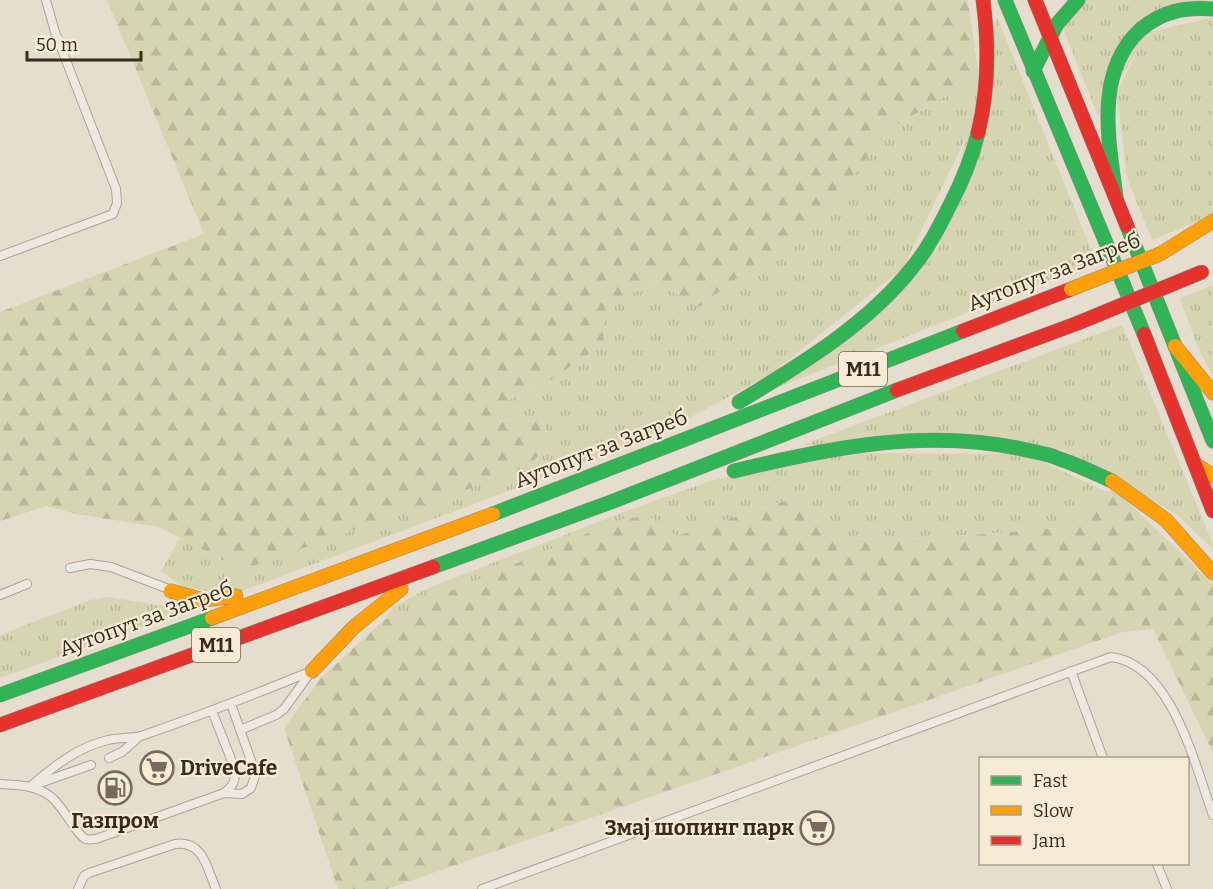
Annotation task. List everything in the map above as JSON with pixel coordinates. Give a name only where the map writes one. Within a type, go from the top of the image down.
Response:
[{"type":"main road","points":[[656,451],[756,393],[846,329],[875,306],[904,278],[931,241],[967,173],[978,141],[985,107],[988,54],[988,32],[983,0]]},
{"type":"main road","points":[[1005,0],[1141,326],[1213,511]]},
{"type":"main road","points":[[1035,0],[1213,441]]},
{"type":"main road","points":[[1033,71],[1060,18],[1078,0]]},
{"type":"main road","points":[[1116,197],[1108,112],[1114,71],[1122,53],[1132,37],[1158,17],[1175,10],[1213,9]]},
{"type":"main road","points":[[1160,254],[1213,221]]},
{"type":"main road","name":"Аутопут за Загреб","points":[[0,695],[285,592],[656,451],[1160,254],[1213,231]]},
{"type":"main road","name":"M11","points":[[0,725],[611,502],[864,402],[1209,273]]},
{"type":"main road","points":[[1175,346],[1213,393]]},
{"type":"main road","points":[[611,502],[818,450],[861,444],[958,439],[1010,444],[1052,455],[1098,473],[1137,495],[1177,530],[1213,573]]},
{"type":"main road","points":[[1196,464],[1213,476]]},
{"type":"main road","points":[[312,671],[339,639],[359,620],[434,566]]},
{"type":"main road","points":[[171,591],[198,601],[209,602],[242,595],[285,592]]},
{"type":"lane","points":[[0,256],[113,214],[117,203],[116,189],[55,32],[46,0]]},
{"type":"lane","points":[[70,568],[90,564],[111,567],[171,591]]},
{"type":"lane","points":[[0,595],[27,584]]},
{"type":"lane","points":[[482,889],[1111,657],[1121,658],[1145,672],[1164,693],[1178,720],[1213,815]]},
{"type":"lane","points":[[31,786],[51,768],[84,748],[111,739],[139,737],[231,704],[312,671]]},
{"type":"lane","points":[[240,730],[276,715],[284,709],[312,671]]},
{"type":"lane","points":[[1071,671],[1102,757]]},
{"type":"lane","points":[[0,784],[31,786],[50,795],[68,814],[80,836],[86,839],[96,839],[224,794],[242,794],[251,788],[254,782],[254,769],[231,704]]},
{"type":"lane","points":[[212,711],[235,770],[233,786],[224,794]]},
{"type":"lane","points":[[109,758],[122,752],[139,737]]},
{"type":"lane","points":[[31,786],[92,765]]},
{"type":"lane","points":[[78,889],[84,876],[89,873],[184,842],[189,843],[201,854],[216,889]]},
{"type":"lane","points":[[1157,865],[1167,889]]},
{"type":"green space","points":[[107,0],[968,0],[979,76],[888,130],[831,206],[699,307],[657,283],[606,303],[603,344],[549,381],[498,405],[497,422],[538,415],[548,435],[538,456],[527,468],[242,570],[159,527],[76,514],[46,506],[0,521],[0,312],[204,234]]},
{"type":"green space","points":[[1084,0],[1213,0],[1164,6],[1098,116],[1062,26]]},
{"type":"green space","points":[[997,17],[1096,262],[771,390],[939,246]]},
{"type":"green space","points":[[1213,17],[1213,215],[1152,240],[1127,178],[1117,93],[1146,33]]},
{"type":"green space","points":[[979,76],[975,119],[903,268],[771,374],[680,423],[636,443],[229,596],[182,586],[161,571],[180,538],[242,570],[538,456],[548,434],[538,415],[497,422],[498,405],[549,381],[605,303],[657,283],[831,206],[888,130]]},
{"type":"green space","points":[[1213,285],[1213,378],[1197,345],[1180,298]]},
{"type":"green space","points":[[1122,325],[1213,544],[1213,549],[1176,514],[1063,450],[802,445]]},
{"type":"green space","points":[[838,453],[1026,454],[1109,493],[1058,528],[933,538],[846,539],[788,500],[677,537],[649,516],[412,607],[383,621],[393,607],[428,588],[621,513],[707,482]]},
{"type":"green space","points":[[1112,487],[1213,584],[1213,753],[1153,629],[1123,632],[387,889],[338,889],[284,728],[321,678],[383,621],[622,519],[649,516],[677,536],[788,500],[846,539],[933,538],[1058,528],[1108,493]]},
{"type":"green space","points":[[108,597],[189,610],[0,678],[0,635],[90,600]]},
{"type":"traffic: fast","points":[[1005,0],[1144,334]]},
{"type":"traffic: fast","points":[[1033,71],[1057,24],[1078,0]]},
{"type":"traffic: fast","points":[[1116,197],[1110,154],[1108,109],[1110,87],[1125,47],[1140,30],[1165,14],[1183,10],[1213,9]]},
{"type":"traffic: fast","points":[[739,402],[854,326],[894,289],[918,261],[937,230],[963,179],[978,133]]},
{"type":"traffic: fast","points":[[1127,226],[1213,441]]},
{"type":"traffic: fast","points":[[493,514],[963,331]]},
{"type":"traffic: fast","points":[[433,567],[611,502],[897,390]]},
{"type":"traffic: fast","points":[[734,471],[841,448],[949,440],[986,443],[1044,454],[1112,481]]},
{"type":"traffic: fast","points":[[0,695],[212,618]]},
{"type":"traffic: slow","points":[[1160,254],[1213,221]]},
{"type":"traffic: slow","points":[[1071,289],[1160,254]]},
{"type":"traffic: slow","points":[[1175,346],[1213,393]]},
{"type":"traffic: slow","points":[[1195,464],[1213,476]]},
{"type":"traffic: slow","points":[[1112,481],[1166,520],[1213,573]]},
{"type":"traffic: slow","points":[[212,618],[493,514]]},
{"type":"traffic: slow","points":[[312,671],[354,627],[401,589]]},
{"type":"traffic: slow","points":[[171,591],[203,600],[236,596]]},
{"type":"traffic: jam","points":[[978,133],[987,66],[983,0]]},
{"type":"traffic: jam","points":[[1035,0],[1127,226]]},
{"type":"traffic: jam","points":[[1078,323],[1202,272]]},
{"type":"traffic: jam","points":[[963,331],[1071,289]]},
{"type":"traffic: jam","points":[[897,390],[1078,323]]},
{"type":"traffic: jam","points":[[1144,334],[1213,511]]},
{"type":"traffic: jam","points":[[0,725],[433,567]]},
{"type":"place","name":"DriveCafe","points":[[157,768]]},
{"type":"place","name":"Газпром","points":[[115,788]]},
{"type":"place","name":"Змај шопинг парк","points":[[817,828]]}]
